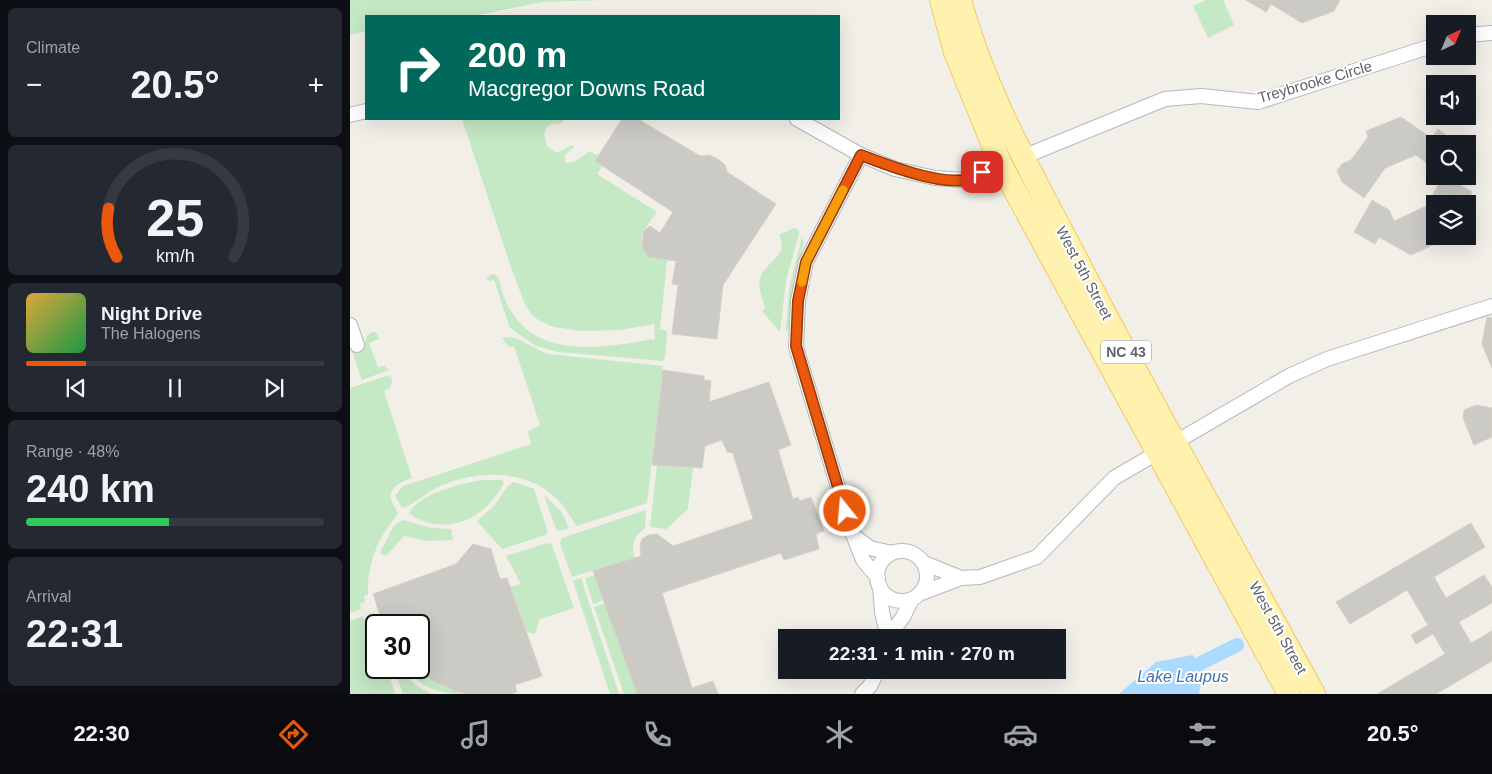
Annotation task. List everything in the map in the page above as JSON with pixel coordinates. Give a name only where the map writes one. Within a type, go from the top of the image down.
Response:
[{"type":"main road","name":"West 5th Street","points":[[940,0],[954,52],[1001,165],[1165,447],[1314,694]]},
{"type":"main road","name":"West 5th Street","points":[[960,0],[972,44],[1023,157],[1289,694]]},
{"type":"street","points":[[1476,35],[1492,33]]},
{"type":"street","name":"Treybrooke Circle","points":[[1023,157],[1164,100],[1201,96],[1258,102],[1426,48]]},
{"type":"street","points":[[350,115],[365,111]]},
{"type":"street","points":[[799,120],[861,155],[896,168],[964,180],[1001,165]]},
{"type":"street","points":[[861,155],[806,262],[798,301],[796,346],[853,536],[863,560],[884,592],[897,600],[916,596],[961,578],[980,577],[1037,557],[1114,478],[1289,376],[1327,359],[1492,306]]},
{"type":"street","points":[[350,325],[357,345]]},
{"type":"street","points":[[853,536],[870,548],[892,553],[906,551],[924,563],[961,578]]},
{"type":"street","points":[[886,629],[882,612],[879,582],[880,564],[892,553]]},
{"type":"street","points":[[894,629],[927,580],[924,563]]},
{"type":"street","points":[[862,694],[874,679]]},
{"type":"green space","points":[[350,0],[604,0],[542,2],[479,15],[365,15],[365,31],[350,35]]},
{"type":"green space","points":[[1207,0],[1223,0],[1234,25],[1208,38],[1193,6]]},
{"type":"green space","points":[[462,120],[563,120],[560,124],[554,123],[546,128],[544,134],[547,146],[557,153],[572,145],[574,147],[565,155],[565,163],[574,162],[590,151],[598,156],[595,161],[603,165],[597,174],[657,212],[645,228],[642,244],[648,257],[667,260],[660,329],[667,331],[665,358],[663,361],[558,352],[536,346],[510,328],[494,280],[489,281],[486,278],[492,274],[496,275],[512,313],[528,331],[544,340],[561,345],[580,347],[619,345],[655,339],[654,324],[620,330],[583,331],[553,327],[537,319],[530,312],[524,302]]},
{"type":"green space","points":[[794,228],[799,230],[799,234],[786,280],[780,332],[762,311],[765,308],[760,292],[760,280],[764,271],[780,253],[782,242],[779,235]]},
{"type":"green space","points":[[802,237],[804,243],[794,279],[788,331],[786,330],[789,289]]},
{"type":"green space","points":[[372,332],[377,333],[379,339],[369,343],[378,367],[384,366],[389,370],[362,380],[351,348],[364,346],[367,336]]},
{"type":"green space","points":[[508,337],[549,354],[663,366],[647,503],[577,526],[560,502],[544,489],[515,477],[484,475],[468,477],[438,487],[402,508],[395,496],[403,486],[531,444],[528,431],[540,425],[514,346],[509,347],[502,338]]},
{"type":"green space","points":[[386,376],[391,377],[392,382],[389,389],[384,391],[412,478],[397,485],[392,491],[392,501],[398,514],[385,532],[375,552],[369,572],[368,595],[364,596],[365,602],[360,604],[361,609],[350,613],[350,388]]},
{"type":"green space","points":[[657,466],[693,468],[688,509],[666,529],[650,527]]},
{"type":"green space","points":[[502,480],[504,483],[483,510],[464,521],[453,524],[430,523],[416,518],[409,513],[414,506],[432,494],[466,483]]},
{"type":"green space","points":[[514,482],[534,489],[548,532],[545,535],[502,549],[477,521],[494,506],[508,486]]},
{"type":"green space","points":[[544,495],[561,511],[569,528],[560,531],[556,529]]},
{"type":"green space","points":[[646,510],[645,528],[638,534],[633,549],[635,558],[572,577],[560,543],[562,538]]},
{"type":"green space","points":[[403,520],[431,528],[451,529],[453,540],[427,541],[404,536],[386,556],[380,553],[394,525]]},
{"type":"green space","points":[[547,543],[552,545],[574,608],[540,619],[535,634],[527,632],[510,587],[521,584],[506,556]]},
{"type":"green space","points":[[595,575],[604,600],[593,604],[585,578]]},
{"type":"green space","points":[[581,578],[619,694],[610,694],[573,581]]},
{"type":"green space","points":[[605,603],[637,694],[624,694],[594,607]]},
{"type":"green space","points":[[363,616],[365,621],[365,679],[390,679],[395,694],[350,694],[350,621]]},
{"type":"green space","points":[[430,678],[454,690],[468,694],[440,692],[417,679]]},
{"type":"green space","points":[[398,679],[409,679],[431,694],[403,694]]},
{"type":"water","name":"Lake Laupus","points":[[1193,655],[1203,671],[1199,694],[1119,694],[1156,662]]},
{"type":"building","points":[[1246,0],[1340,0],[1334,11],[1302,23],[1271,4],[1266,12]]},
{"type":"building","points":[[1401,117],[1427,135],[1426,162],[1416,155],[1385,168],[1364,198],[1342,182],[1337,171],[1342,164],[1351,160],[1368,137],[1366,131]]},
{"type":"building","points":[[621,120],[640,120],[700,156],[709,155],[718,159],[725,165],[727,172],[776,204],[723,285],[717,339],[672,334],[678,285],[672,284],[676,261],[648,257],[642,247],[644,231],[650,226],[660,233],[673,212],[595,161]]},
{"type":"building","points":[[1438,129],[1446,135],[1433,135]]},
{"type":"building","points":[[1438,185],[1460,185],[1472,192],[1470,195],[1433,194]]},
{"type":"building","points":[[1372,200],[1389,210],[1394,221],[1426,206],[1426,245],[1433,245],[1411,255],[1379,237],[1375,244],[1354,232]]},
{"type":"building","points":[[1487,317],[1492,318],[1492,368],[1482,344]]},
{"type":"building","points":[[663,370],[704,376],[704,380],[711,381],[709,402],[769,382],[791,445],[778,450],[793,499],[798,497],[800,501],[811,497],[824,531],[816,534],[819,549],[784,560],[781,553],[662,593],[692,688],[713,681],[718,694],[637,694],[593,571],[641,556],[640,545],[642,539],[649,535],[657,534],[673,546],[753,519],[733,453],[727,452],[722,440],[705,446],[702,468],[652,465]]},
{"type":"building","points":[[1476,405],[1492,408],[1492,437],[1474,445],[1463,418],[1464,410]]},
{"type":"building","points":[[1471,523],[1485,547],[1434,577],[1446,598],[1484,575],[1492,587],[1492,603],[1459,622],[1471,643],[1492,631],[1492,661],[1436,694],[1377,694],[1445,654],[1433,634],[1416,644],[1411,635],[1428,625],[1407,590],[1350,624],[1336,602]]},
{"type":"building","points":[[473,544],[491,549],[500,579],[507,578],[542,676],[515,685],[517,692],[510,694],[468,694],[455,691],[431,680],[430,614],[380,614],[373,594],[456,564]]},
{"type":"waterway","points":[[1199,664],[1237,645]]},
{"type":"slow traffic","points":[[802,282],[806,262],[843,190]]},
{"type":"route","points":[[845,511],[796,346],[798,301],[806,262],[861,155],[896,168],[936,178],[964,180],[982,172]]}]
